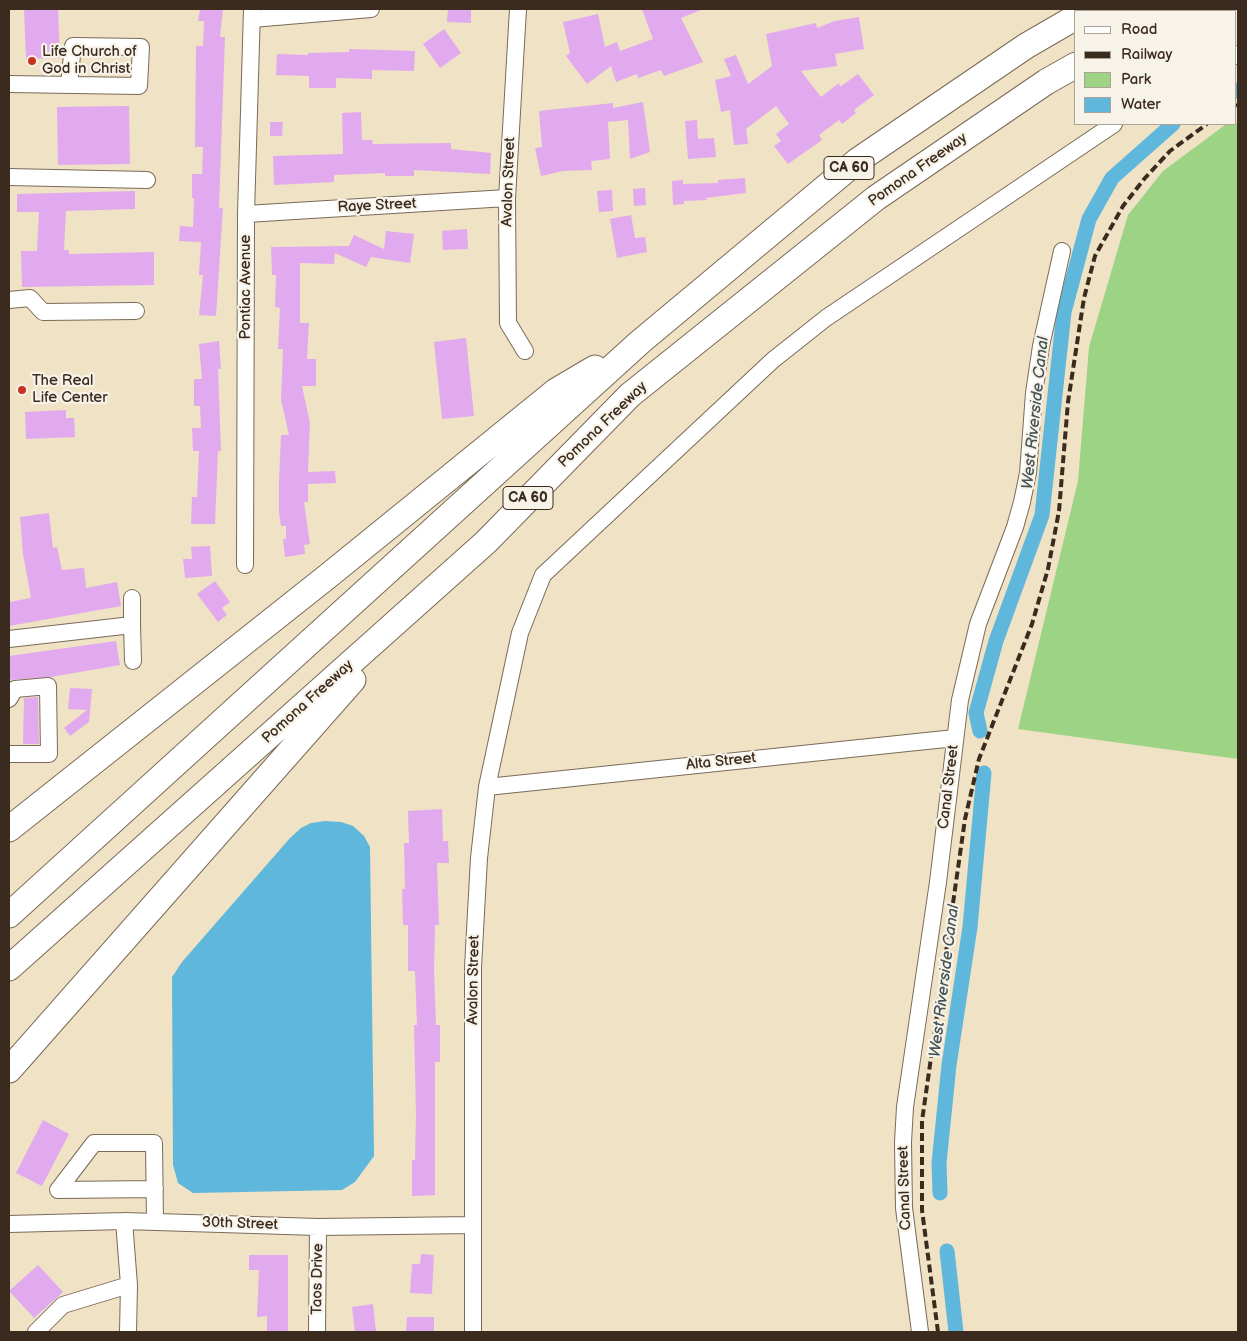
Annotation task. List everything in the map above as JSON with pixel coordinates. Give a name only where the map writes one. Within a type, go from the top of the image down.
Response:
[{"type":"highway","name":"CA 60","points":[[9,915],[640,342],[857,161],[1026,46],[1074,18]]},
{"type":"highway","name":"Pomona Freeway","points":[[9,968],[486,542],[638,389],[876,198],[1046,82],[1074,65]]},
{"type":"highway","points":[[9,829],[328,576],[556,391],[640,342]]},
{"type":"highway","points":[[9,1070],[337,697],[486,542]]},
{"type":"street","points":[[252,14],[371,9]]},
{"type":"street","name":"Avalon Street","points":[[518,9],[507,198],[508,323],[525,351]]},
{"type":"street","name":"Pontiac Avenue","points":[[245,565],[246,214],[252,14]]},
{"type":"street","points":[[9,84],[139,86],[141,47],[73,46],[69,84]]},
{"type":"street","name":"Avalon Street","points":[[473,1332],[474,967],[479,858],[487,787],[520,633],[543,575],[773,360],[826,318],[1113,125]]},
{"type":"street","points":[[9,177],[147,180]]},
{"type":"street","name":"Raye Street","points":[[246,214],[507,198]]},
{"type":"street","name":"Canal Street","points":[[920,1332],[904,1208],[903,1133],[955,738],[968,663],[978,624],[1016,527],[1022,502],[1028,473],[1034,393],[1041,346],[1062,251]]},
{"type":"street","points":[[9,300],[30,298],[43,312],[136,311]]},
{"type":"street","points":[[132,598],[133,661]]},
{"type":"street","points":[[9,640],[132,625]]},
{"type":"street","points":[[9,699],[15,690],[48,686],[49,754],[9,754]]},
{"type":"street","name":"Alta Street","points":[[487,787],[955,738]]},
{"type":"street","points":[[155,1189],[58,1190],[94,1143],[154,1143],[155,1189],[155,1222]]},
{"type":"street","points":[[124,1221],[129,1286],[128,1332]]},
{"type":"street","name":"30th Street","points":[[9,1224],[124,1221],[318,1227],[472,1225]]},
{"type":"street","name":"Taos Drive","points":[[317,1332],[318,1227]]},
{"type":"street","points":[[36,1332],[63,1305],[129,1286]]},
{"type":"green space","points":[[1238,121],[1238,759],[1018,729],[1078,481],[1089,347],[1128,215],[1163,171],[1225,125],[1237,125]]},
{"type":"water","points":[[325,821],[341,822],[353,826],[364,836],[370,847],[374,1156],[355,1182],[342,1190],[193,1193],[178,1183],[173,1165],[172,977],[182,962],[290,838],[301,828],[311,823]]},
{"type":"building","points":[[24,9],[58,9],[60,58],[26,59]]},
{"type":"building","points":[[200,9],[223,9],[220,37],[225,37],[219,208],[223,208],[216,316],[199,315],[203,275],[199,275],[201,242],[179,241],[180,226],[193,227],[194,198],[192,198],[192,174],[202,174],[203,147],[195,147],[196,46],[203,46],[204,21],[198,21]]},
{"type":"building","points":[[448,9],[471,9],[471,23],[447,22]]},
{"type":"building","points":[[642,9],[703,9],[681,18],[703,62],[664,76],[661,70],[638,78],[637,74],[616,82],[611,66],[587,84],[566,56],[570,53],[563,22],[598,14],[605,47],[617,42],[620,51],[653,39]]},
{"type":"building","points":[[859,17],[864,49],[835,54],[837,66],[801,71],[821,97],[839,83],[840,87],[858,74],[874,95],[854,110],[856,113],[842,124],[839,120],[819,135],[822,140],[788,164],[774,146],[781,141],[776,134],[789,124],[776,106],[746,129],[748,144],[734,145],[730,110],[721,112],[715,80],[731,76],[724,59],[736,55],[748,84],[772,66],[766,34],[816,23],[817,28],[835,21]]},
{"type":"building","points":[[444,29],[461,53],[440,68],[423,44]]},
{"type":"building","points":[[349,49],[415,51],[414,71],[372,70],[372,79],[336,78],[336,88],[309,88],[309,76],[276,75],[277,54],[308,55],[308,53],[349,52]]},
{"type":"building","points":[[643,102],[650,152],[630,159],[628,120],[608,122],[610,159],[591,161],[592,170],[563,171],[541,176],[535,148],[542,147],[539,111],[613,103],[613,108]]},
{"type":"building","points":[[129,106],[130,164],[58,165],[57,107]]},
{"type":"building","points":[[361,112],[362,140],[372,140],[373,144],[451,143],[451,149],[491,153],[490,174],[414,170],[414,176],[385,176],[385,173],[334,175],[334,182],[274,185],[273,156],[343,154],[342,113]]},
{"type":"building","points":[[697,120],[698,139],[714,138],[716,157],[688,159],[685,121]]},
{"type":"building","points":[[270,122],[283,122],[282,136],[270,136]]},
{"type":"building","points":[[745,178],[746,193],[706,198],[707,200],[684,201],[684,204],[673,205],[672,181],[683,180],[683,184],[718,183],[718,180]]},
{"type":"building","points":[[645,188],[646,205],[634,206],[633,189]]},
{"type":"building","points":[[612,190],[613,211],[599,212],[597,191]]},
{"type":"building","points":[[135,191],[135,209],[66,211],[64,250],[69,250],[69,254],[154,252],[154,285],[22,287],[21,251],[37,251],[39,212],[17,212],[17,194]]},
{"type":"building","points":[[631,215],[635,238],[645,237],[647,252],[617,258],[610,219]]},
{"type":"building","points":[[467,229],[468,249],[443,250],[442,231]]},
{"type":"building","points":[[386,231],[414,234],[410,263],[371,257],[366,267],[335,253],[334,264],[300,263],[300,323],[309,323],[307,359],[316,359],[316,386],[302,386],[310,423],[308,472],[335,471],[336,483],[308,484],[308,502],[304,502],[310,544],[304,545],[305,554],[285,557],[283,539],[286,539],[286,526],[281,526],[279,513],[279,480],[281,435],[289,435],[281,400],[283,349],[278,349],[280,308],[275,307],[276,275],[272,275],[271,247],[349,246],[354,235],[384,249]]},
{"type":"building","points":[[466,338],[474,416],[442,419],[434,342]]},
{"type":"building","points":[[219,341],[221,369],[218,369],[221,451],[218,451],[215,524],[191,524],[192,497],[197,497],[199,451],[193,451],[192,428],[201,428],[200,406],[194,406],[194,379],[202,379],[199,344]]},
{"type":"building","points":[[66,410],[66,418],[74,418],[75,437],[26,439],[25,412]]},
{"type":"building","points":[[49,513],[53,548],[57,547],[62,570],[84,568],[86,588],[117,582],[121,606],[9,626],[9,602],[31,598],[23,554],[20,517]]},
{"type":"building","points":[[210,546],[212,576],[185,578],[183,559],[192,559],[191,547]]},
{"type":"building","points":[[215,581],[230,602],[222,608],[227,615],[218,622],[197,594]]},
{"type":"building","points":[[116,641],[120,665],[51,677],[9,680],[9,656]]},
{"type":"building","points":[[70,688],[92,689],[89,722],[70,736],[64,728],[87,710],[68,709]]},
{"type":"building","points":[[38,697],[39,744],[23,744],[24,698]]},
{"type":"building","points":[[442,809],[443,841],[448,841],[449,863],[437,863],[439,925],[435,925],[434,971],[436,1025],[440,1025],[440,1062],[435,1062],[435,1195],[412,1196],[412,1160],[415,1160],[416,1115],[414,1025],[417,1025],[415,971],[408,971],[408,925],[403,925],[402,889],[405,889],[404,843],[409,843],[408,811]]},
{"type":"building","points":[[43,1120],[69,1134],[42,1186],[16,1173]]},
{"type":"building","points":[[421,1254],[434,1255],[432,1294],[410,1293],[412,1264],[420,1264]]},
{"type":"building","points":[[249,1255],[288,1255],[288,1332],[267,1332],[267,1316],[257,1317],[259,1270],[249,1270]]},
{"type":"building","points":[[38,1265],[63,1292],[34,1318],[9,1291]]},
{"type":"building","points":[[373,1304],[376,1332],[355,1332],[352,1307]]},
{"type":"building","points":[[407,1317],[434,1317],[434,1332],[406,1332]]},
{"type":"waterway","name":"West Riverside Canal","points":[[980,731],[976,713],[996,641],[1042,515],[1064,312],[1089,219],[1112,178],[1172,125]]},
{"type":"waterway","name":"West Riverside Canal","points":[[940,1193],[939,1163],[949,1065],[970,927],[984,773]]},
{"type":"waterway","name":"West Riverside Canal","points":[[947,1251],[956,1332]]},
{"type":"railway","points":[[938,1332],[922,1210],[922,1121],[965,819],[979,759],[1032,624],[1048,569],[1059,511],[1068,402],[1084,298],[1095,256],[1123,206],[1145,178],[1170,151],[1206,125]]},
{"type":"place","name":"Life Church of God in Christ","points":[[32,61]]},
{"type":"place","name":"The Real Life Center","points":[[22,390]]}]
